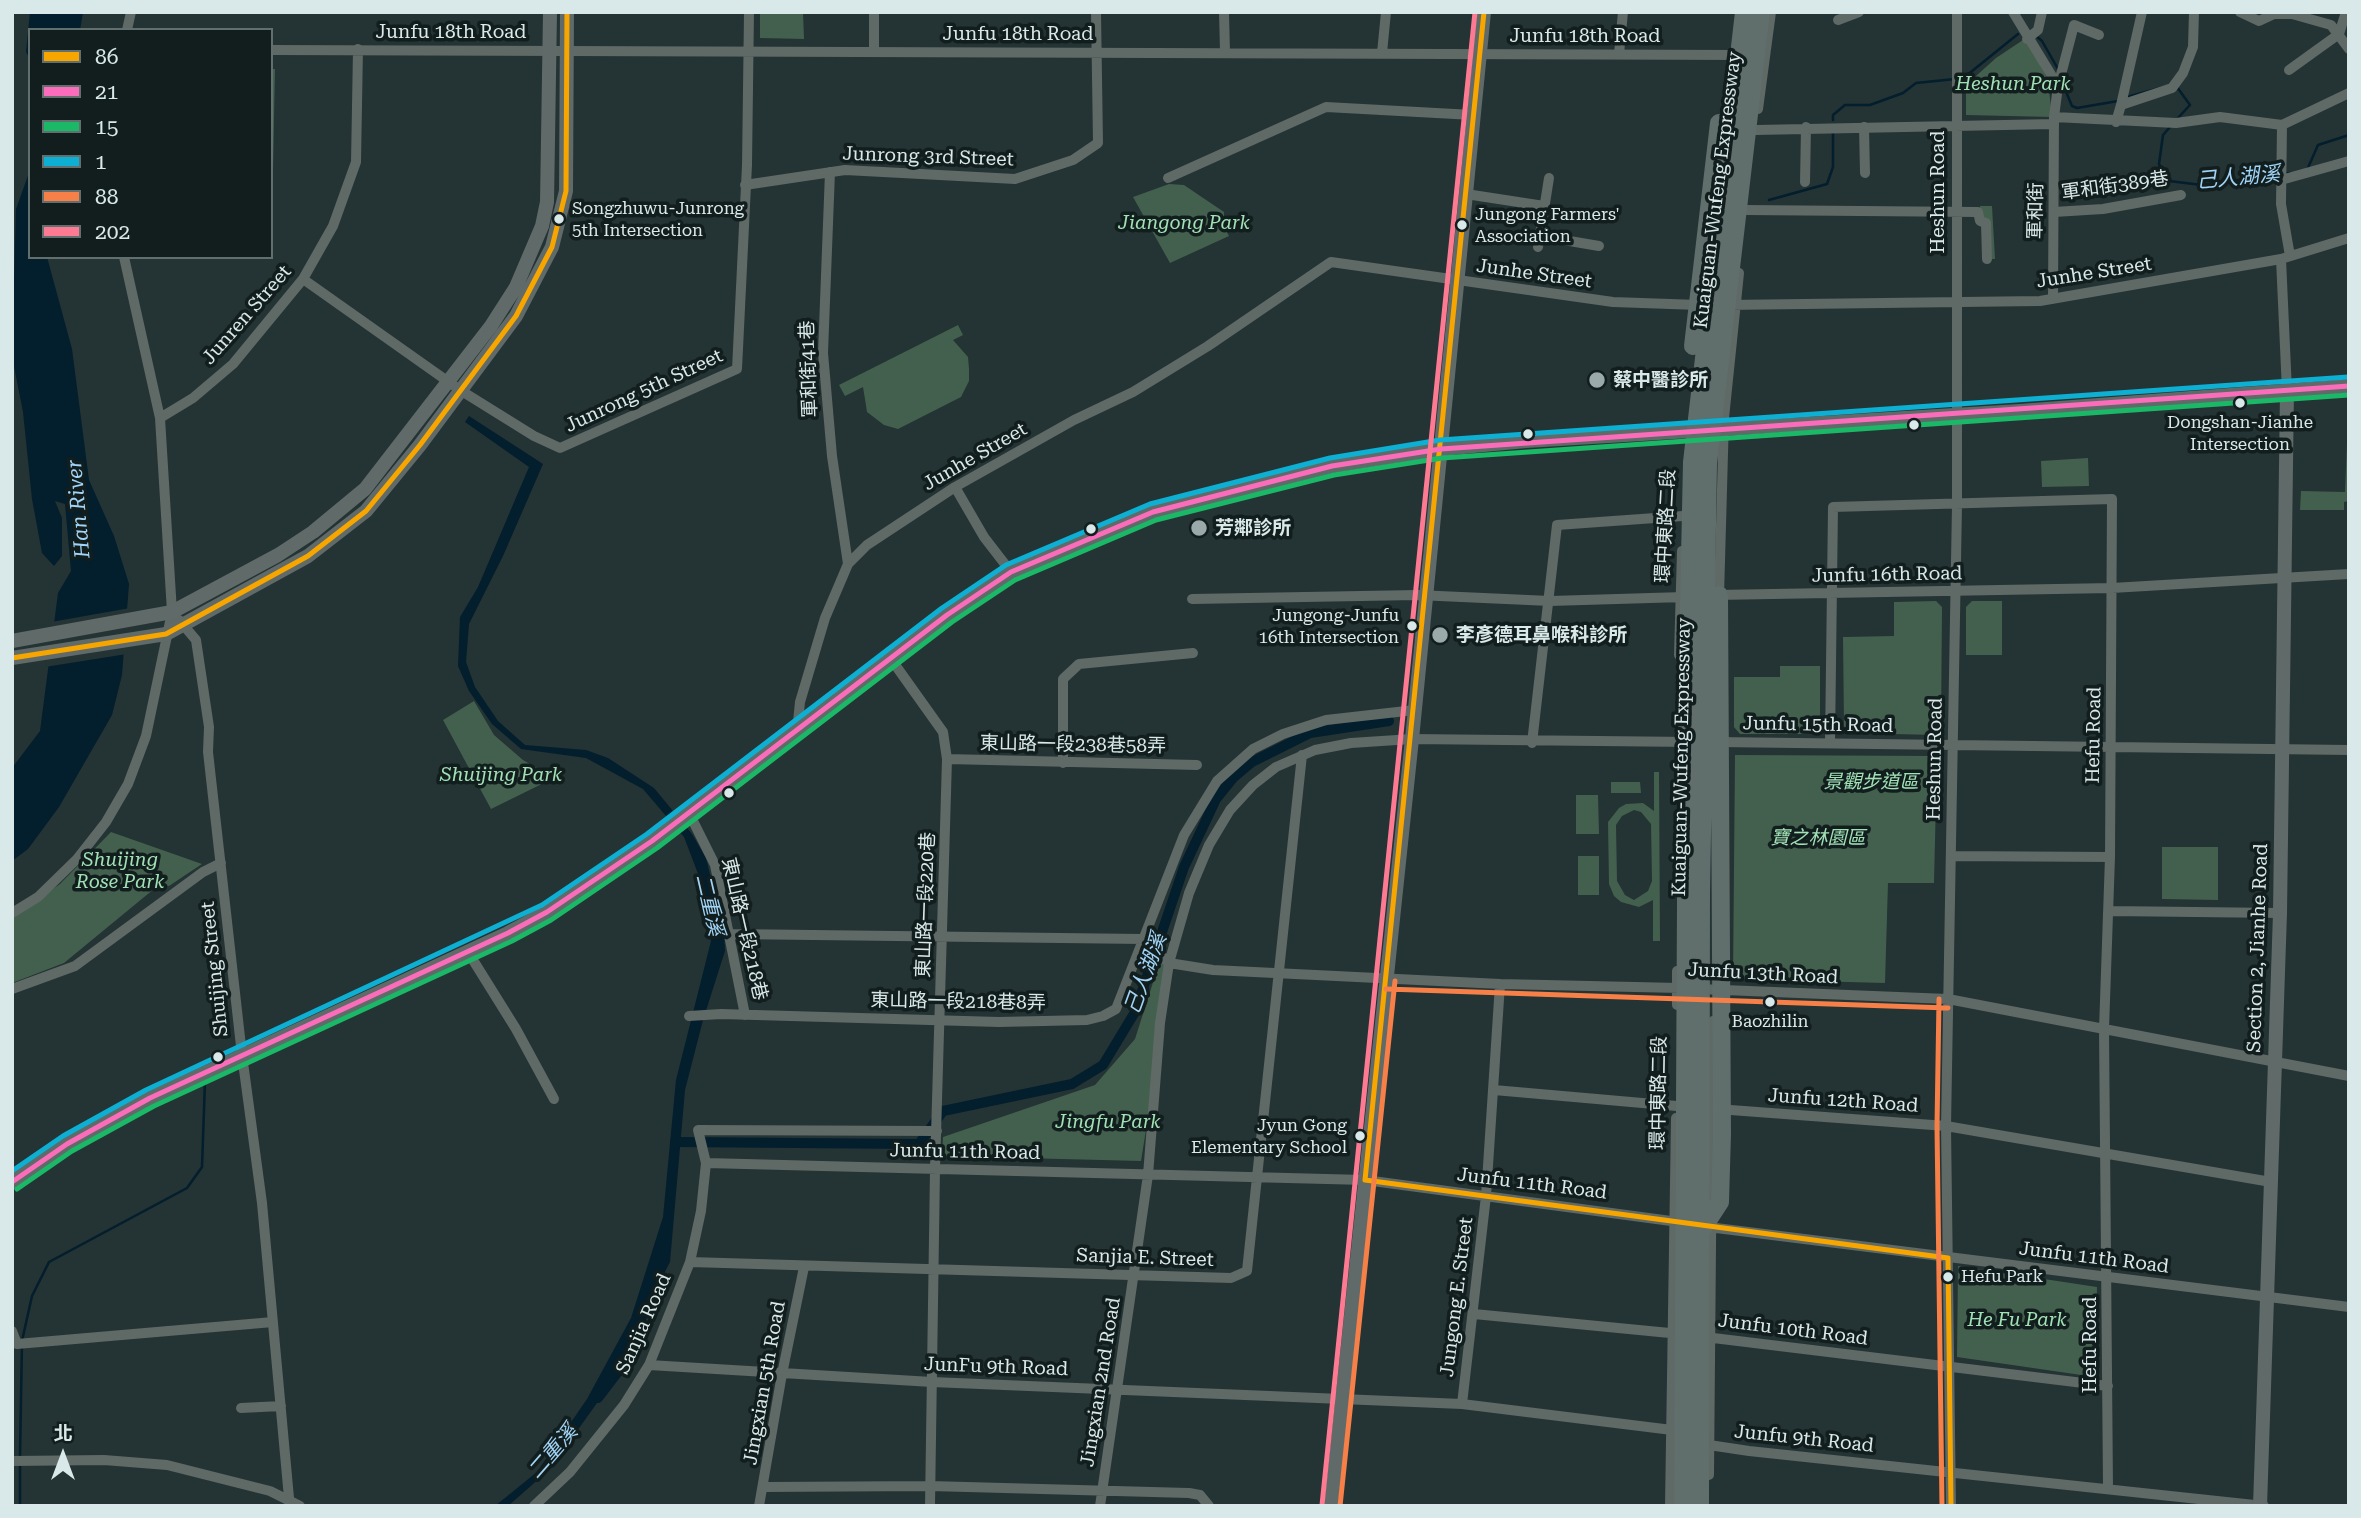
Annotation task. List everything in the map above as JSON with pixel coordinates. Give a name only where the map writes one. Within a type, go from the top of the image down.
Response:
[{"type":"highway","points":[[1691,435],[1693,344],[1733,12]]},
{"type":"highway","name":"Kuaiguan-Wufeng Expressway","points":[[1684,1506],[1691,435],[1744,12]]},
{"type":"highway","name":"Kuaiguan-Wufeng Expressway","points":[[1700,1506],[1705,1229],[1701,852],[1708,464],[1761,12]]},
{"type":"highway","points":[[1705,1229],[1720,1202],[1722,1134],[1719,595]]},
{"type":"main road","points":[[12,658],[166,635],[308,556],[366,511],[455,386],[516,286],[542,226],[547,202],[550,12]]},
{"type":"main road","points":[[12,641],[172,612],[278,555],[337,513],[365,489],[516,316],[552,247],[566,191],[567,12]]},
{"type":"main road","points":[[1331,1506],[1415,710],[1484,12]]},
{"type":"main road","points":[[12,1182],[111,1118],[468,952],[547,912],[652,841],[797,733],[947,615],[1011,572],[1097,534],[1181,503],[1332,466],[1441,449],[1691,435],[1723,429],[2349,386]]},
{"type":"main road","name":"Section 2, Jianhe Road","points":[[2262,1506],[2273,1062],[2280,913],[2287,391]]},
{"type":"street","name":"Junrong 5th Street","points":[[303,279],[455,386],[560,448],[737,369],[750,50],[749,12]]},
{"type":"street","points":[[874,12],[874,51]]},
{"type":"street","name":"Junrong 3rd Street","points":[[745,185],[845,170],[1015,180],[1073,160],[1098,143],[1097,12]]},
{"type":"street","points":[[1224,12],[1225,52]]},
{"type":"street","points":[[1382,53],[1386,12]]},
{"type":"street","points":[[1619,54],[1623,12]]},
{"type":"street","name":"環中東路二段","points":[[1670,1506],[1677,1107],[1679,597],[1701,305],[1739,12]]},
{"type":"street","points":[[1709,1506],[1710,1337],[1705,1229],[1712,1108],[1713,638],[1719,595],[1723,429],[1745,210],[1771,12]]},
{"type":"street","points":[[1838,20],[1859,12]]},
{"type":"street","name":"Heshun Road","points":[[1951,1506],[1947,1126],[1956,505],[1957,12]]},
{"type":"street","points":[[2013,12],[2058,83]]},
{"type":"street","points":[[2027,38],[2037,31],[2042,12]]},
{"type":"street","points":[[2116,122],[2142,12]]},
{"type":"street","points":[[2122,101],[2172,88],[2183,73],[2193,47],[2194,12]]},
{"type":"street","points":[[2240,12],[2259,21],[2274,14],[2292,13],[2331,25],[2349,49]]},
{"type":"street","points":[[2289,70],[2339,34],[2346,12]]},
{"type":"street","name":"軍和街","points":[[2053,299],[2054,121],[2058,83],[2074,25],[2099,35]]},
{"type":"street","name":"Junren Street","points":[[160,418],[193,398],[233,364],[303,279],[333,226],[356,162],[358,49]]},
{"type":"street","name":"Junfu 18th Road","points":[[273,50],[1765,55]]},
{"type":"street","points":[[1756,130],[2054,121],[2171,123],[2220,117],[2282,125],[2349,93]]},
{"type":"street","points":[[1168,178],[1326,107],[1473,116]]},
{"type":"street","points":[[2282,125],[2281,204],[2286,258],[2287,391]]},
{"type":"street","points":[[1805,182],[1806,127]]},
{"type":"street","points":[[1864,127],[1865,173]]},
{"type":"street","points":[[2281,173],[2349,161]]},
{"type":"street","name":"軍和街41巷","points":[[831,172],[822,353],[832,456],[848,564]]},
{"type":"street","points":[[1538,247],[1549,178]]},
{"type":"street","points":[[1466,194],[1545,206]]},
{"type":"street","name":"軍和街389巷","points":[[2054,212],[2103,209],[2181,195]]},
{"type":"street","points":[[1745,210],[1977,212],[1980,221],[1986,223],[1987,258]]},
{"type":"street","points":[[1540,236],[1599,246]]},
{"type":"street","name":"Junhe Street","points":[[797,733],[800,702],[825,618],[848,564],[889,529],[956,487],[1074,420],[1144,385],[1331,262],[1613,302],[1701,305],[1955,303],[2053,299],[2286,258],[2349,238]]},
{"type":"street","points":[[12,913],[38,897],[78,859],[106,822],[128,784],[146,736],[172,612],[160,418],[124,259]]},
{"type":"street","points":[[956,487],[984,537],[1011,572]]},
{"type":"street","name":"Hefu Road","points":[[1830,743],[1833,507],[2112,499],[2110,857],[2105,1029],[2108,1487]]},
{"type":"street","points":[[1532,743],[1557,525],[1683,516]]},
{"type":"street","name":"Junfu 16th Road","points":[[1192,599],[1426,596],[1549,601],[2112,588],[2349,574]]},
{"type":"street","points":[[1713,895],[1723,827],[1727,741],[1726,638],[1719,595]]},
{"type":"street","name":"Shuijing Street","points":[[172,612],[192,632],[199,657],[242,1055],[262,1203],[289,1498]]},
{"type":"street","points":[[1063,762],[1063,680],[1079,664],[1193,653]]},
{"type":"street","name":"東山路一段220巷","points":[[891,659],[943,732],[947,759],[935,1169],[936,1268],[930,1506]]},
{"type":"street","name":"東山路一段218巷8弄","points":[[689,1016],[721,1014],[999,1022],[1087,1020],[1103,1016],[1116,1009],[1184,835],[1217,781],[1253,749],[1283,734],[1326,720],[1415,710]]},
{"type":"street","name":"Junfu 15th Road","points":[[1412,739],[1532,743],[1727,741],[2349,750]]},
{"type":"street","name":"Jingxian 2nd Road","points":[[1100,1506],[1148,1175],[1160,1023],[1168,963],[1189,893],[1220,824],[1253,785],[1276,767],[1302,755],[1351,743],[1412,739]]},
{"type":"street","name":"Sanjia E. Street","points":[[690,1262],[1231,1278],[1247,1271],[1281,972],[1302,755]]},
{"type":"street","name":"東山路一段238巷58弄","points":[[947,759],[1197,765]]},
{"type":"street","name":"東山路一段218巷","points":[[689,813],[715,865],[746,1015]]},
{"type":"street","points":[[1951,856],[2110,857]]},
{"type":"street","points":[[12,989],[75,966],[203,872],[221,863]]},
{"type":"street","points":[[2109,911],[2280,913]]},
{"type":"street","points":[[730,934],[1143,939],[1168,963]]},
{"type":"street","points":[[468,952],[516,1029],[554,1099]]},
{"type":"street","name":"Junfu 13th Road","points":[[1168,963],[1213,970],[1386,980],[1677,987],[1948,999],[2349,1076]]},
{"type":"street","name":"Jungong E. Street","points":[[1462,1404],[1486,1196],[1500,984]]},
{"type":"street","name":"Junfu 12th Road","points":[[1494,1090],[1677,1107],[1947,1126],[2271,1182]]},
{"type":"street","name":"Sanjia Road","points":[[534,1506],[570,1472],[624,1405],[649,1365],[690,1262],[701,1211],[706,1163],[698,1130],[937,1131]]},
{"type":"street","name":"Junfu 11th Road","points":[[706,1163],[1365,1180],[1673,1220],[1705,1229],[2349,1307]]},
{"type":"street","name":"Jingxian 5th Road","points":[[759,1506],[804,1267]]},
{"type":"street","name":"Junfu 10th Road","points":[[1474,1314],[1710,1337],[2108,1386]]},
{"type":"street","points":[[12,1331],[17,1344],[273,1322]]},
{"type":"street","name":"JunFu 9th Road","points":[[649,1365],[932,1382],[1342,1400]]},
{"type":"street","name":"Junfu 9th Road","points":[[1342,1400],[1462,1404],[1672,1430],[1709,1446],[2108,1487],[2262,1506]]},
{"type":"street","points":[[241,1408],[281,1406]]},
{"type":"street","points":[[12,1461],[104,1460],[167,1465],[214,1475],[289,1498],[299,1506]]},
{"type":"street","points":[[764,1487],[930,1486],[1189,1493],[1200,1495],[1209,1506]]},
{"type":"green space","points":[[760,12],[803,12],[804,39],[760,38]]},
{"type":"green space","name":"Heshun Park","points":[[2026,38],[2048,80],[2052,117],[1966,115],[1966,85],[1996,58]]},
{"type":"green space","points":[[273,69],[275,69],[273,171]]},
{"type":"green space","name":"Jiangong Park","points":[[1169,184],[1184,185],[1224,212],[1224,227],[1229,236],[1170,263],[1133,197]]},
{"type":"green space","points":[[1980,206],[1992,206],[1995,259],[1984,259]]},
{"type":"green space","points":[[958,325],[963,335],[953,340],[968,357],[969,369],[969,381],[961,397],[898,429],[884,425],[867,412],[863,387],[845,396],[839,385]]},
{"type":"green space","points":[[2347,443],[2349,501],[2344,502],[2344,510],[2300,510],[2301,491],[2345,492]]},
{"type":"green space","points":[[2088,458],[2089,486],[2042,487],[2041,461]]},
{"type":"green space","points":[[1936,601],[1942,607],[1941,730],[1936,735],[1850,733],[1844,726],[1843,637],[1894,636],[1894,602]]},
{"type":"green space","points":[[1972,601],[2002,601],[2002,655],[1966,655],[1966,607]]},
{"type":"green space","points":[[1780,666],[1820,666],[1820,727],[1813,734],[1740,734],[1734,727],[1734,677],[1780,677]]},
{"type":"green space","name":"Shuijing Park","points":[[474,701],[494,735],[523,760],[554,778],[491,809],[443,720]]},
{"type":"green space","name":"寶之林園區","points":[[1735,755],[1937,756],[1934,883],[1888,883],[1885,983],[1733,979]]},
{"type":"green space","points":[[1654,772],[1659,772],[1660,941],[1653,941],[1653,900],[1639,907],[1621,902],[1614,896],[1609,884],[1608,822],[1619,808],[1626,804],[1643,803],[1654,811]],"holes":[[[1634,810],[1641,812],[1651,824],[1652,881],[1648,891],[1634,900],[1625,895],[1617,881],[1616,825],[1622,816]]]},
{"type":"green space","points":[[1611,782],[1640,782],[1641,793],[1611,793]]},
{"type":"green space","points":[[1576,795],[1598,795],[1599,834],[1576,834]]},
{"type":"green space","name":"Shuijing Rose Park","points":[[111,832],[202,864],[169,886],[160,884],[64,963],[12,983],[12,918],[60,884]]},
{"type":"green space","points":[[2162,847],[2218,847],[2218,900],[2162,899]]},
{"type":"green space","points":[[1578,856],[1599,856],[1599,895],[1578,895]]},
{"type":"green space","name":"Jingfu Park","points":[[1162,954],[1170,954],[1173,961],[1141,1161],[942,1156],[943,1137],[1095,1085],[1135,1039]]},
{"type":"green space","name":"He Fu Park","points":[[1958,1266],[2097,1287],[2095,1377],[1957,1357]]},
{"type":"water","points":[[30,12],[83,12],[80,28],[28,28]]},
{"type":"water","name":"Han River","points":[[28,176],[28,259],[48,259],[72,349],[89,480],[114,536],[129,584],[122,675],[112,715],[59,807],[28,849],[12,861],[12,768],[40,731],[58,593],[71,571],[65,504],[55,501],[62,518],[62,556],[54,566],[42,553],[32,499],[23,412],[12,356],[16,209]]},
{"type":"water","name":"二重溪","points":[[469,416],[543,464],[503,556],[469,624],[466,662],[475,687],[498,721],[525,745],[586,750],[608,758],[654,788],[692,834],[706,858],[724,932],[725,951],[685,1090],[670,1262],[597,1403],[549,1470],[508,1506],[495,1506],[537,1472],[587,1399],[631,1318],[663,1217],[676,1080],[711,941],[705,892],[684,837],[643,789],[586,758],[521,749],[492,724],[469,691],[458,666],[460,617],[478,587],[529,467],[465,422]]},
{"type":"water","points":[[1860,773],[1878,775],[1881,777],[1880,786],[1877,788],[1869,781],[1864,784],[1848,783],[1848,778]]},
{"type":"pier","points":[[130,608],[127,654],[45,667],[51,622]]},
{"type":"waterway","name":"己人湖溪","points":[[1961,80],[2018,34]]},
{"type":"waterway","name":"己人湖溪","points":[[2035,35],[2042,41],[2058,69]]},
{"type":"waterway","name":"己人湖溪","points":[[1833,120],[1833,115],[1845,105],[1870,105],[1903,93],[1916,83],[1955,79]]},
{"type":"waterway","name":"己人湖溪","points":[[2062,82],[2072,106],[2077,108],[2118,101]]},
{"type":"waterway","name":"己人湖溪","points":[[2127,97],[2171,85]]},
{"type":"waterway","name":"己人湖溪","points":[[2177,87],[2190,105],[2177,119]]},
{"type":"waterway","name":"己人湖溪","points":[[2170,127],[2163,135],[2159,164],[2169,181],[2202,185],[2290,173]]},
{"type":"waterway","name":"己人湖溪","points":[[1769,200],[1827,184],[1833,167],[1833,133]]},
{"type":"waterway","name":"己人湖溪","points":[[2307,170],[2318,145],[2349,135]]},
{"type":"waterway","name":"己人湖溪","points":[[675,1142],[919,1144],[943,1111],[1072,1084],[1103,1065],[1135,1012],[1184,867],[1216,799],[1233,778],[1252,762],[1310,733],[1389,721]]},
{"type":"waterway","points":[[20,1457],[22,1341],[32,1296],[49,1262],[187,1188],[202,1167],[205,1081]]},
{"type":"waterway","name":"二重溪","points":[[598,1398],[624,1364],[643,1314]]},
{"type":"waterway","points":[[20,1464],[20,1506]]},
{"type":"transit line","name":"86","points":[[12,658],[166,634],[308,556],[366,511],[420,445],[516,316],[552,247],[566,191],[567,12]]},
{"type":"transit line","name":"202","points":[[1322,1505],[1475,12]]},
{"type":"transit line","name":"86","points":[[1365,1180],[1484,12]]},
{"type":"transit line","name":"1","points":[[12,1171],[63,1136],[146,1090],[542,905],[647,834],[942,608],[1006,565],[1150,504],[1330,458],[1440,440],[2348,377]]},
{"type":"transit line","name":"21","points":[[12,1182],[67,1144],[150,1098],[508,933],[547,912],[652,841],[947,615],[1011,572],[1153,512],[1332,466],[1441,449],[2349,386]]},
{"type":"transit line","name":"15","points":[[17,1189],[72,1151],[154,1106],[512,941],[551,920],[657,848],[952,622],[1015,580],[1156,520],[1334,475],[1442,458],[2349,395]]},
{"type":"transit line","name":"88","points":[[1340,1506],[1395,981]]},
{"type":"transit line","name":"88","points":[[1386,989],[1948,1008]]},
{"type":"transit line","name":"88","points":[[1939,999],[1937,1126],[1942,1506]]},
{"type":"transit line","name":"86","points":[[1365,1180],[1948,1258]]},
{"type":"transit line","name":"86","points":[[1948,1258],[1951,1506]]},
{"type":"place","name":"Songzhuwu-Junrong 5th Intersection","points":[[559,219]]},
{"type":"place","name":"Jungong Farmers' Association","points":[[1462,225]]},
{"type":"place","name":"蔡中醫診所","points":[[1597,380]]},
{"type":"place","name":"Dongshan-Jianhe Intersection","points":[[2240,403]]},
{"type":"place","name":"芳鄰診所","points":[[1199,528]]},
{"type":"place","name":"Jungong-Junfu 16th Intersection","points":[[1412,626]]},
{"type":"place","name":"李彥德耳鼻喉科診所","points":[[1440,635]]},
{"type":"place","name":"Baozhilin","points":[[1770,1002]]},
{"type":"place","name":"Jyun Gong Elementary School","points":[[1360,1136]]},
{"type":"place","name":"Hefu Park","points":[[1948,1277]]},
{"type":"park label","name":"景觀步道區","points":[[1871,782]]}]
